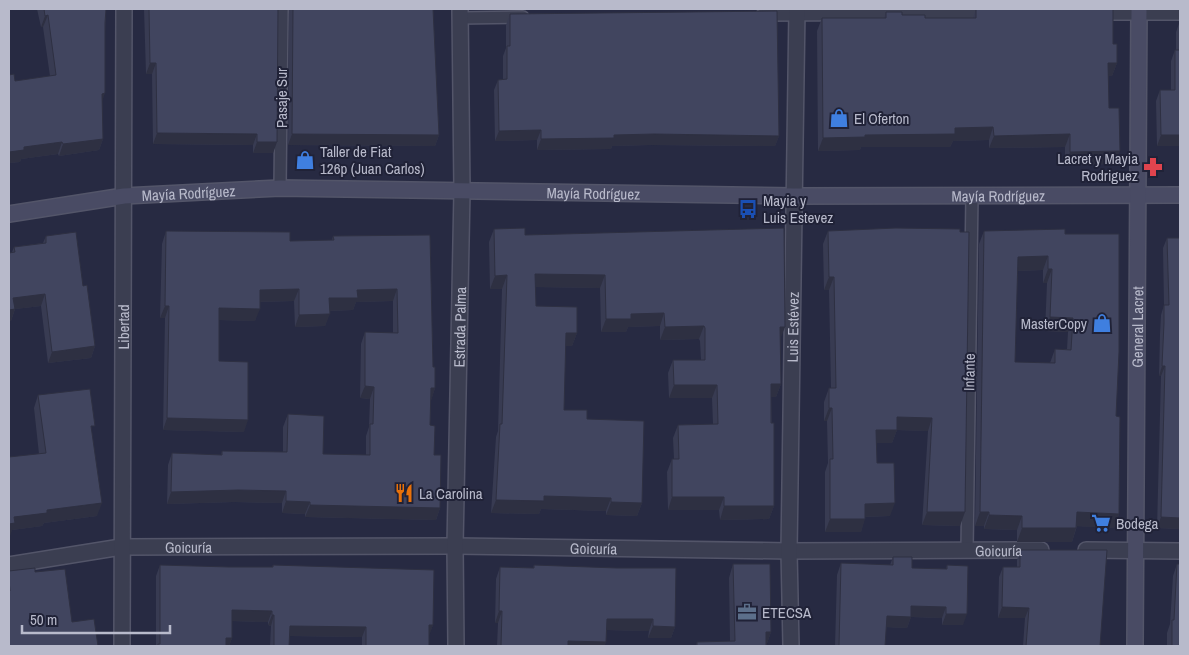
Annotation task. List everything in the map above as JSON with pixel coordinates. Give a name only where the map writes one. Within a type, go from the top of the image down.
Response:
[{"type":"main road","name":"General Lacret","points":[[1135,646],[1139,12]]},
{"type":"main road","name":"Mayía Rodríguez","points":[[9,214],[124,196],[280,188],[794,196],[1180,195]]},
{"type":"street","name":"Libertad","points":[[122,646],[124,9]]},
{"type":"street","name":"Luis Estévez","points":[[791,646],[790,551],[797,12]]},
{"type":"street","name":"Estrada Palma","points":[[456,646],[455,546],[462,191],[460,13]]},
{"type":"street","name":"Goicuría","points":[[9,565],[121,546],[455,546],[790,551],[1053,550]]},
{"type":"street","points":[[1072,550],[1180,551]]},
{"type":"lane","name":"Pasaje Sur","points":[[280,188],[282,9]]},
{"type":"lane","points":[[747,15],[797,12],[1002,14]]},
{"type":"lane","points":[[1090,14],[1139,12],[1180,14]]},
{"type":"lane","points":[[460,13],[539,17]]},
{"type":"lane","name":"Infante","points":[[967,550],[972,195]]},
{"type":"building","points":[[44,9],[106,9],[105,93],[102,94],[103,139],[24,147],[24,150],[9,152],[9,75],[14,74],[15,81],[56,75],[48,15],[45,16]]},
{"type":"building","points":[[149,9],[278,9],[277,142],[257,142],[257,134],[157,133],[156,63],[150,63]]},
{"type":"building","points":[[293,9],[433,9],[439,135],[292,134]]},
{"type":"building","points":[[976,9],[1113,9],[1113,44],[1117,44],[1117,63],[1108,63],[1109,108],[1119,108],[1120,151],[1070,152],[1070,134],[994,136],[993,127],[955,128],[955,134],[865,135],[865,137],[823,138],[822,18],[886,18],[886,12],[902,12],[902,15],[925,15],[925,18],[976,18]]},
{"type":"building","points":[[777,11],[779,136],[654,134],[614,135],[614,138],[541,139],[541,130],[499,131],[498,80],[507,79],[507,46],[510,46],[510,14]]},
{"type":"building","points":[[1175,50],[1180,50],[1180,135],[1161,135],[1160,90],[1175,90]]},
{"type":"building","points":[[525,228],[525,235],[784,228],[785,327],[780,327],[781,384],[771,384],[771,423],[774,423],[774,506],[724,506],[724,497],[672,497],[672,459],[679,459],[678,425],[718,424],[717,385],[674,385],[673,360],[705,360],[705,328],[704,326],[665,327],[664,313],[631,314],[631,319],[606,319],[605,275],[535,274],[536,306],[577,307],[577,333],[566,333],[564,410],[587,410],[587,419],[644,421],[642,503],[611,502],[611,498],[544,496],[544,501],[496,500],[500,424],[502,424],[507,275],[495,276],[494,229]]},
{"type":"building","points":[[896,228],[960,229],[960,232],[969,232],[965,512],[927,512],[932,418],[897,417],[897,430],[876,430],[877,463],[894,463],[895,503],[865,504],[865,519],[830,519],[830,459],[833,459],[832,408],[829,408],[829,388],[836,388],[834,277],[829,277],[828,231]]},
{"type":"building","points":[[1065,229],[1065,234],[1119,234],[1119,352],[1116,416],[1120,417],[1119,514],[1077,512],[1076,528],[1022,528],[1022,516],[989,515],[989,512],[980,512],[984,231]],"holes":[[[1048,256],[1048,269],[1052,269],[1050,317],[1073,318],[1071,350],[1055,349],[1055,363],[1015,362],[1018,257]]]},
{"type":"building","points":[[166,231],[290,232],[290,241],[334,240],[333,236],[430,235],[435,388],[431,388],[430,425],[435,426],[434,455],[441,455],[440,508],[310,505],[310,502],[286,501],[286,491],[171,492],[172,453],[222,455],[222,451],[287,452],[288,414],[324,416],[323,454],[370,455],[370,424],[373,424],[374,387],[365,386],[365,332],[398,333],[397,289],[357,290],[358,298],[329,298],[330,314],[299,315],[299,289],[260,290],[260,309],[219,308],[219,361],[248,362],[248,420],[167,418],[169,306],[165,306]]},
{"type":"building","points":[[76,232],[83,286],[87,285],[95,346],[52,352],[45,294],[13,298],[15,309],[9,310],[9,253],[15,252],[14,247],[46,243],[46,236]]},
{"type":"building","points":[[1167,238],[1180,238],[1180,518],[1161,517],[1165,366],[1162,366],[1164,305],[1169,305]]},
{"type":"building","points":[[90,389],[95,426],[91,426],[102,503],[47,510],[47,513],[14,517],[15,523],[9,524],[9,457],[46,453],[38,395]]},
{"type":"building","points":[[1020,550],[1107,550],[1100,646],[1026,646],[1029,608],[1002,607],[1003,567],[1020,567]]},
{"type":"building","points":[[893,557],[912,557],[912,568],[947,569],[947,565],[968,566],[967,614],[946,614],[946,607],[911,606],[911,617],[887,616],[885,646],[839,646],[841,563],[893,565]]},
{"type":"building","name":"ETECSA","points":[[733,564],[770,564],[771,632],[766,632],[766,646],[697,646],[697,642],[735,641]]},
{"type":"building","points":[[1177,564],[1180,564],[1180,646],[1172,646],[1172,620],[1174,620]]},
{"type":"building","points":[[160,565],[273,567],[273,565],[434,570],[433,625],[429,625],[429,646],[366,646],[366,627],[290,626],[289,646],[274,646],[274,615],[272,615],[272,611],[232,610],[232,638],[226,638],[226,646],[158,646],[160,644]]},
{"type":"building","points":[[534,565],[676,568],[675,627],[653,626],[653,619],[607,619],[606,642],[568,641],[568,646],[501,646],[502,611],[499,611],[500,567],[534,568]]},
{"type":"building","points":[[35,568],[35,572],[65,569],[72,622],[94,619],[98,646],[9,646],[9,571]]},
{"type":"place","name":"El Oferton","points":[[839,118]]},
{"type":"place","name":"Taller de Fiat 126p (Juan Carlos)","points":[[305,160]]},
{"type":"place","name":"Lacret y Mayia Rodriguez","points":[[1153,167]]},
{"type":"place","name":"Mayia y Luis Estevez","points":[[748,209]]},
{"type":"place","name":"MasterCopy","points":[[1102,323]]},
{"type":"place","name":"La Carolina","points":[[404,493]]},
{"type":"place","name":"Bodega","points":[[1101,523]]},
{"type":"place","name":"ETECSA","points":[[747,612]]}]
